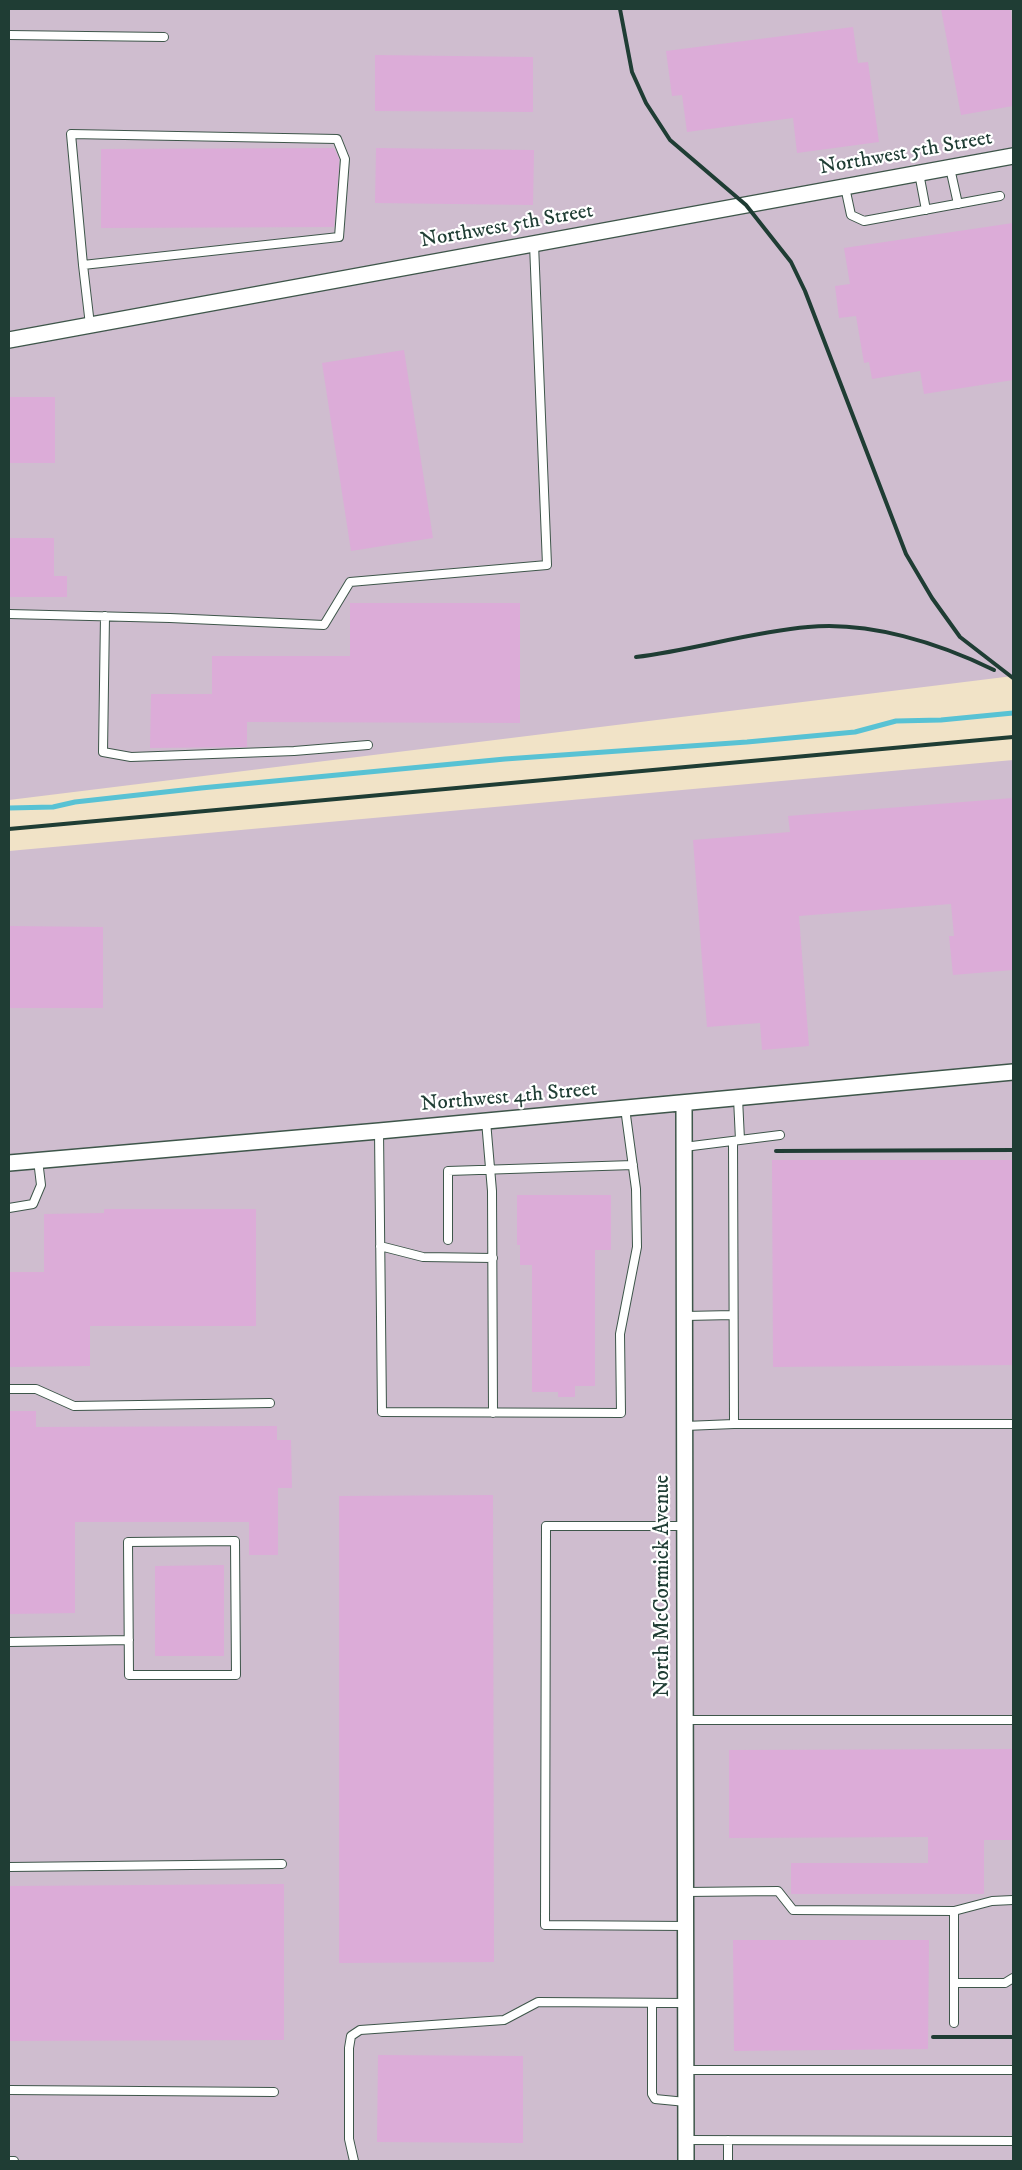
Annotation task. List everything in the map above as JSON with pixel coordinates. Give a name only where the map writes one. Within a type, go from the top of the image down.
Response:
[{"type":"street","name":"Northwest 5th Street","points":[[9,340],[1013,156]]},
{"type":"street","name":"Northwest 4th Street","points":[[9,1163],[379,1131],[1013,1072]]},
{"type":"street","name":"North McCormick Avenue","points":[[684,1103],[686,2161]]},
{"type":"lane","points":[[9,35],[164,37]]},
{"type":"lane","points":[[83,265],[339,237],[345,158],[337,139],[71,134],[83,265],[90,325]]},
{"type":"lane","points":[[950,168],[958,204]]},
{"type":"lane","points":[[919,174],[926,210]]},
{"type":"lane","points":[[845,187],[851,215],[864,221],[1000,196]]},
{"type":"lane","points":[[9,614],[324,625],[350,582],[547,565],[534,244]]},
{"type":"lane","points":[[105,616],[103,752],[131,757],[294,751],[368,745]]},
{"type":"lane","points":[[734,1424],[733,1315],[738,1098]]},
{"type":"lane","points":[[379,1131],[382,1412],[621,1413],[620,1334],[637,1248],[636,1189],[625,1108]]},
{"type":"lane","points":[[486,1121],[490,1168],[493,1258],[494,1413]]},
{"type":"lane","points":[[684,1147],[780,1135]]},
{"type":"lane","points":[[9,1208],[33,1204],[41,1185],[38,1160]]},
{"type":"lane","points":[[448,1240],[448,1171],[490,1168],[633,1165]]},
{"type":"lane","points":[[380,1246],[423,1257],[493,1258]]},
{"type":"lane","points":[[684,1316],[733,1315]]},
{"type":"lane","points":[[9,1389],[36,1389],[74,1406],[270,1403]]},
{"type":"lane","points":[[685,1426],[734,1424],[1013,1424]]},
{"type":"lane","points":[[685,1526],[546,1526],[545,1925],[686,1926]]},
{"type":"lane","points":[[235,1541],[236,1675],[129,1675],[129,1640],[128,1542],[235,1541]]},
{"type":"lane","points":[[9,1642],[129,1640]]},
{"type":"lane","points":[[686,1720],[1013,1720]]},
{"type":"lane","points":[[9,1867],[282,1864]]},
{"type":"lane","points":[[686,1892],[778,1891],[793,1910],[954,1911],[992,1901],[1013,1900]]},
{"type":"lane","points":[[954,1911],[954,2023]]},
{"type":"lane","points":[[954,1983],[1005,1983],[1013,1978]]},
{"type":"lane","points":[[354,2161],[349,2139],[349,2048],[351,2036],[360,2030],[504,2020],[538,2002],[686,2003]]},
{"type":"lane","points":[[652,2003],[652,2094],[655,2099],[686,2102]]},
{"type":"lane","points":[[686,2070],[1013,2070]]},
{"type":"lane","points":[[9,2090],[274,2092]]},
{"type":"lane","points":[[686,2140],[1013,2141]]},
{"type":"lane","points":[[728,2140],[728,2161]]},
{"type":"lane","points":[[9,2161],[14,2161]]},
{"type":"shaded area","points":[[9,9],[1013,9],[1013,676],[9,800]]},
{"type":"shaded area","points":[[1013,760],[1013,2161],[9,2161],[9,851]]},
{"type":"building","points":[[941,9],[1010,9],[1013,28],[1013,106],[961,115]]},
{"type":"building","points":[[853,27],[858,63],[868,62],[879,142],[797,153],[793,118],[687,132],[682,95],[672,96],[666,51]]},
{"type":"building","points":[[375,55],[533,57],[533,112],[375,111]]},
{"type":"building","points":[[334,148],[339,158],[339,168],[334,227],[101,228],[101,149]]},
{"type":"building","points":[[376,148],[534,150],[533,205],[375,203]]},
{"type":"building","points":[[1013,223],[1013,380],[924,394],[920,371],[872,379],[869,362],[864,363],[856,316],[839,318],[835,286],[850,284],[844,248]]},
{"type":"building","points":[[404,350],[433,538],[351,551],[322,363]]},
{"type":"building","points":[[9,397],[55,397],[55,463],[9,463]]},
{"type":"building","points":[[9,538],[54,538],[54,576],[67,576],[67,597],[9,597]]},
{"type":"building","points":[[350,603],[520,603],[520,723],[247,722],[247,747],[150,748],[151,694],[212,694],[212,656],[350,656]]},
{"type":"building","points":[[1013,798],[1013,970],[953,975],[949,936],[954,936],[951,904],[799,916],[809,1046],[762,1050],[760,1023],[707,1027],[693,840],[790,832],[788,816]]},
{"type":"building","points":[[9,926],[103,927],[103,1008],[9,1008]]},
{"type":"building","points":[[772,1160],[1013,1160],[1013,1365],[773,1367]]},
{"type":"building","points":[[517,1195],[611,1195],[611,1250],[595,1250],[595,1386],[575,1386],[575,1397],[558,1397],[558,1392],[532,1392],[532,1265],[520,1265],[520,1245],[517,1245]]},
{"type":"building","points":[[104,1209],[256,1209],[256,1326],[90,1326],[90,1366],[9,1367],[9,1272],[44,1272],[44,1214],[104,1213]]},
{"type":"building","points":[[9,1411],[36,1411],[36,1427],[277,1426],[277,1440],[291,1440],[292,1488],[278,1488],[278,1555],[249,1555],[249,1522],[75,1522],[75,1613],[9,1614]]},
{"type":"building","points":[[493,1495],[494,1962],[339,1963],[339,1496]]},
{"type":"building","points":[[224,1565],[224,1656],[155,1656],[155,1566]]},
{"type":"building","points":[[1013,1749],[1013,1840],[984,1840],[984,1894],[791,1894],[791,1863],[928,1863],[928,1837],[729,1838],[729,1750]]},
{"type":"building","points":[[284,1884],[284,2040],[9,2041],[9,1886]]},
{"type":"building","points":[[733,1940],[929,1940],[928,2049],[734,2051]]},
{"type":"building","points":[[378,2055],[523,2056],[523,2143],[377,2142]]},
{"type":"waterway","points":[[9,808],[53,807],[75,802],[201,788],[505,759],[747,742],[855,732],[896,721],[941,720],[1013,713]]},
{"type":"railway","points":[[620,9],[632,72],[646,103],[670,140],[746,205],[791,262],[805,291],[906,554],[932,598],[960,637],[1013,678]]},
{"type":"railway","points":[[636,657],[786,629],[831,626],[855,627],[903,636],[950,651],[994,670]]},
{"type":"railway","points":[[9,829],[1013,737]]},
{"type":"railway","points":[[776,1151],[1013,1150]]},
{"type":"railway","points":[[933,2037],[1013,2037]]}]
